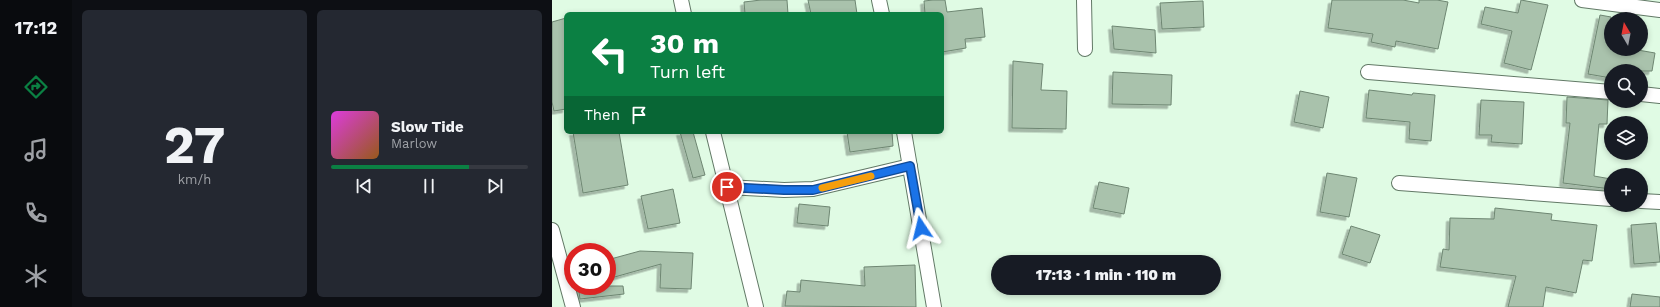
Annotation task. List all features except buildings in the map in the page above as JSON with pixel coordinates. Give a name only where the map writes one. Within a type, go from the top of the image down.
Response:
[{"type":"street","points":[[681,0],[684,12]]},
{"type":"street","points":[[879,0],[882,12]]},
{"type":"street","points":[[1084,0],[1085,49]]},
{"type":"street","points":[[1582,0],[1660,10]]},
{"type":"street","points":[[1368,72],[1604,91]]},
{"type":"street","points":[[1648,95],[1660,96]]},
{"type":"street","points":[[714,134],[756,307]]},
{"type":"street","points":[[904,134],[934,307]]},
{"type":"street","points":[[727,187],[813,190],[910,166]]},
{"type":"street","points":[[1399,183],[1604,198]]},
{"type":"street","points":[[1648,201],[1660,202]]},
{"type":"street","points":[[552,230],[572,307]]},
{"type":"slow traffic","points":[[822,188],[871,176]]},
{"type":"route","points":[[727,187],[813,190],[910,166],[921,228]]}]
